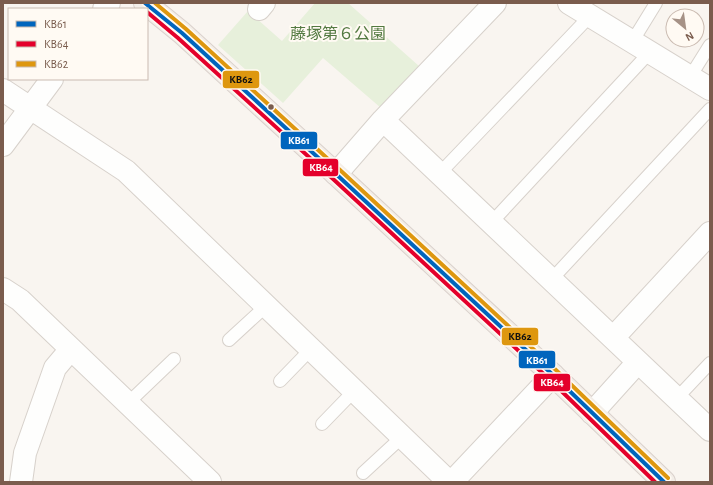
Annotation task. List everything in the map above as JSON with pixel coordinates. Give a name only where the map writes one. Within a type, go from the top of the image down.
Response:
[{"type":"main road","points":[[145,3],[188,38],[336,174],[553,375],[664,482]]},
{"type":"street","points":[[336,174],[383,120],[495,3]]},
{"type":"street","points":[[569,3],[710,89]]},
{"type":"street","points":[[3,145],[51,80]]},
{"type":"street","points":[[3,90],[126,171],[449,482]]},
{"type":"street","points":[[383,120],[710,430]]},
{"type":"street","points":[[613,338],[710,233]]},
{"type":"street","points":[[3,289],[20,300],[128,403],[204,479]]},
{"type":"street","points":[[21,482],[25,453],[55,368],[71,349]]},
{"type":"street","points":[[592,413],[638,362]]},
{"type":"street","points":[[452,482],[553,375]]},
{"type":"lane","points":[[492,222],[641,47],[656,3]]},
{"type":"lane","points":[[440,173],[590,16]]},
{"type":"lane","points":[[690,77],[710,45]]},
{"type":"lane","points":[[552,279],[710,108]]},
{"type":"lane","points":[[229,340],[266,306]]},
{"type":"lane","points":[[280,381],[311,349]]},
{"type":"lane","points":[[128,403],[174,359]]},
{"type":"lane","points":[[677,398],[710,363]]},
{"type":"lane","points":[[322,424],[354,391]]},
{"type":"lane","points":[[363,473],[402,437]]},
{"type":"green space","name":"藤塚第６公園","points":[[315,3],[348,3],[419,66],[381,108],[323,58],[283,103],[218,45],[248,11],[282,41]]},
{"type":"transit line","name":"KB61","points":[[145,3],[182,33],[336,174],[553,375],[664,482]]},
{"type":"transit line","name":"KB62","points":[[155,3],[186,29],[340,170],[557,371],[668,478]]},
{"type":"transit line","name":"KB64","points":[[148,13],[178,38],[332,178],[549,379],[655,482]]}]
